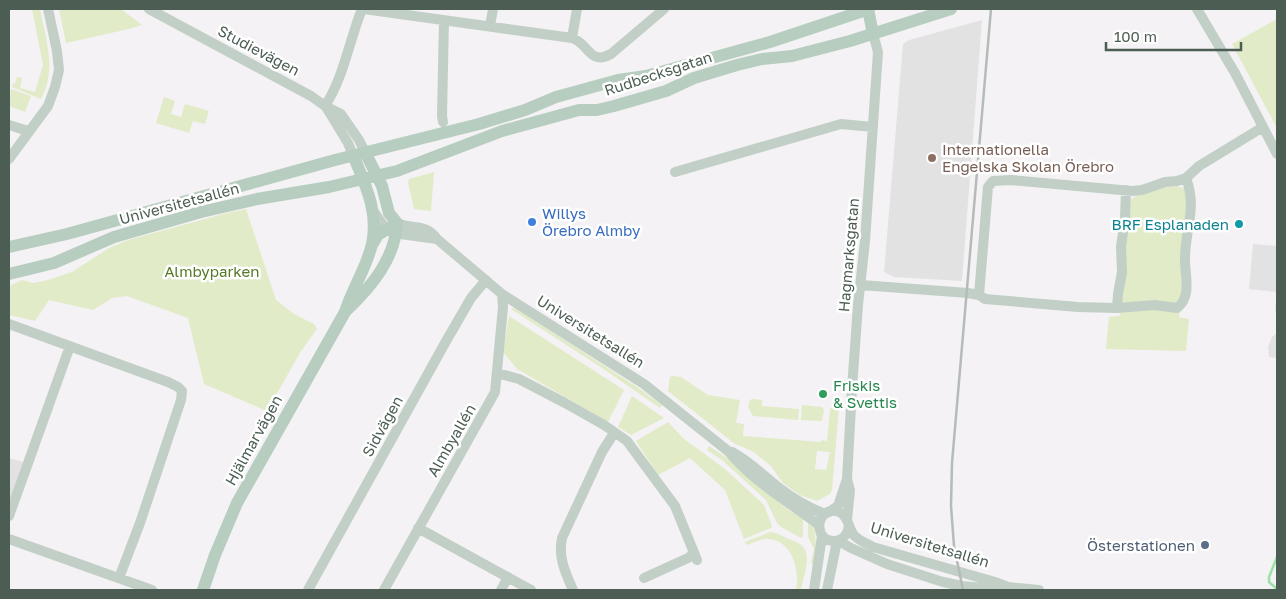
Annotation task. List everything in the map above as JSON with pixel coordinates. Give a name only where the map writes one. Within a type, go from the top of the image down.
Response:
[{"type":"main road","name":"Rudbecksgatan","points":[[359,154],[526,110],[556,97],[601,84],[646,76],[770,42],[868,9]]},
{"type":"main road","points":[[868,9],[873,34]]},
{"type":"main road","name":"Rudbecksgatan","points":[[376,175],[409,167],[502,131],[579,110],[597,110],[614,106],[666,91],[694,78],[737,65],[762,59],[792,56],[873,34],[951,9]]},
{"type":"main road","points":[[359,154],[363,179],[373,211]]},
{"type":"main road","name":"Studievägen","points":[[359,154],[376,175]]},
{"type":"main road","name":"Universitetsallén","points":[[9,247],[67,234],[359,154]]},
{"type":"main road","points":[[372,245],[378,235],[393,229],[382,186],[376,175]]},
{"type":"main road","name":"Universitetsallén","points":[[9,274],[62,260],[114,238],[201,212],[232,204],[329,187],[376,175]]},
{"type":"main road","name":"Hjälmarvägen","points":[[203,590],[215,555],[237,503],[345,312],[350,295],[372,245],[373,211]]},
{"type":"main road","name":"Hjälmarvägen","points":[[345,312],[364,293],[377,276],[390,253],[393,229]]},
{"type":"street","points":[[9,159],[48,106],[55,87],[58,70],[57,51],[48,9]]},
{"type":"street","name":"Studievägen","points":[[149,9],[311,96],[340,114],[359,140],[359,154]]},
{"type":"street","points":[[325,106],[338,84],[356,23],[363,9],[572,38],[579,40],[592,56],[598,58],[603,58],[610,54],[664,9]]},
{"type":"street","points":[[490,26],[493,9]]},
{"type":"street","points":[[572,38],[577,9]]},
{"type":"street","points":[[1197,9],[1230,64],[1277,154]]},
{"type":"street","points":[[443,122],[444,20]]},
{"type":"street","name":"Hagmarksgatan","points":[[827,513],[838,506],[847,479],[878,48],[873,34]]},
{"type":"street","points":[[675,172],[841,124],[873,127]]},
{"type":"street","points":[[9,126],[28,131]]},
{"type":"street","points":[[979,295],[988,187],[997,179],[1142,190],[1165,182],[1178,182],[1186,178],[1199,166],[1263,126]]},
{"type":"street","points":[[861,285],[979,295],[985,299],[1117,308],[1155,305],[1179,307],[1186,295],[1185,256],[1192,208],[1191,194],[1186,178]]},
{"type":"street","points":[[1117,308],[1122,272],[1121,247],[1126,190]]},
{"type":"street","points":[[373,211],[393,229]]},
{"type":"street","name":"Universitetsallén","points":[[393,229],[437,239],[502,294],[644,384],[728,451],[739,464],[769,490],[819,525]]},
{"type":"street","name":"Sidvägen","points":[[308,590],[445,343],[471,298],[486,280]]},
{"type":"street","name":"Almbyallén","points":[[384,590],[495,392],[503,308],[502,294]]},
{"type":"street","points":[[9,324],[168,382],[182,391],[181,400],[140,523],[119,578]]},
{"type":"street","points":[[9,516],[70,346]]},
{"type":"street","points":[[497,373],[519,379],[558,399],[604,425],[627,441],[675,506],[696,556],[644,578]]},
{"type":"street","points":[[573,590],[562,562],[560,550],[562,538],[602,452],[614,433]]},
{"type":"street","name":"Universitetsallén","points":[[728,451],[743,458],[780,489],[813,510],[827,513]]},
{"type":"street","name":"Hagmarksgatan","points":[[847,479],[850,490],[848,522]]},
{"type":"street","points":[[814,590],[822,536],[819,525],[820,519],[827,513],[840,513],[848,522],[845,536],[838,541],[828,541],[822,536]]},
{"type":"street","name":"Universitetsallén","points":[[848,522],[855,536],[873,547],[1008,587]]},
{"type":"street","points":[[418,528],[531,590]]},
{"type":"street","points":[[9,539],[152,590]]},
{"type":"street","points":[[827,590],[838,541]]},
{"type":"street","name":"Universitetsallén","points":[[838,541],[887,564],[943,582],[994,589],[1008,587],[1039,590]]},
{"type":"street","points":[[501,590],[508,577]]},
{"type":"shaded area","name":"Internationella Engelska Skolan Örebro","points":[[982,20],[962,281],[894,277],[884,272],[903,44],[909,40]]},
{"type":"shaded area","points":[[1253,244],[1277,246],[1277,292],[1249,289]]},
{"type":"shaded area","points":[[1277,292],[1277,312],[1275,311]]},
{"type":"shaded area","points":[[1277,318],[1277,358],[1269,357],[1268,347],[1272,337],[1276,334]]},
{"type":"shaded area","points":[[9,458],[23,462],[9,502]]},
{"type":"green space","points":[[32,9],[40,9],[49,55],[46,88],[41,99],[12,87],[17,77],[22,78],[20,88],[35,92],[43,65]]},
{"type":"green space","points":[[59,9],[121,9],[142,25],[66,43]]},
{"type":"green space","points":[[1277,19],[1277,128],[1232,44]]},
{"type":"green space","points":[[11,89],[31,96],[25,112],[9,106]]},
{"type":"green space","points":[[164,97],[175,101],[171,114],[181,117],[185,104],[209,111],[205,124],[193,121],[189,133],[156,123]]},
{"type":"green space","points":[[434,172],[431,211],[414,209],[409,179]]},
{"type":"green space","points":[[1177,186],[1188,192],[1183,285],[1179,317],[1189,319],[1186,351],[1106,349],[1109,317],[1120,316],[1130,201],[1145,192]]},
{"type":"green space","name":"Almbyparken","points":[[246,209],[276,300],[294,314],[314,324],[317,329],[301,351],[267,411],[204,384],[188,318],[127,296],[112,298],[93,310],[49,300],[35,321],[9,315],[9,286],[22,280],[33,283],[48,280],[72,272],[109,248],[128,240]]},
{"type":"green space","points":[[513,308],[662,405],[660,408],[511,309]]},
{"type":"green space","points":[[509,316],[624,390],[608,422],[517,369],[503,352]]},
{"type":"green space","points":[[670,377],[681,377],[708,395],[740,400],[736,423],[744,424],[743,436],[827,441],[830,409],[833,407],[839,408],[832,490],[830,494],[817,501],[800,495],[783,483],[771,466],[752,451],[735,444],[668,391]],"holes":[[[817,451],[830,452],[826,470],[815,469]]]},
{"type":"green space","points":[[632,396],[664,418],[631,435],[618,427]]},
{"type":"green space","points":[[752,399],[762,400],[762,406],[799,409],[798,420],[753,416],[748,407]]},
{"type":"green space","points":[[802,405],[822,407],[824,410],[822,421],[801,420]]},
{"type":"green space","points":[[668,422],[684,439],[725,469],[764,505],[772,526],[771,528],[744,539],[725,490],[690,458],[658,475],[636,441]]},
{"type":"green space","points":[[709,446],[733,462],[791,512],[805,517],[803,520],[803,536],[801,538],[781,527],[777,523],[766,500],[722,460],[707,450]]},
{"type":"green space","points":[[808,523],[813,524],[815,535],[814,566],[811,562],[814,549],[808,537]]},
{"type":"green space","points":[[770,532],[797,542],[806,551],[807,562],[801,590],[796,590],[796,566],[784,545],[777,541],[766,539],[746,545],[745,542]]},
{"type":"waterway","points":[[1277,557],[1269,577],[1269,582],[1277,589]]},
{"type":"railway","points":[[963,590],[954,546],[951,506],[952,463],[991,9]]},
{"type":"place","name":"Internationella Engelska Skolan Örebro","points":[[932,158]]},
{"type":"place","name":"Willys Örebro Almby","points":[[532,222]]},
{"type":"place","name":"BRF Esplanaden","points":[[1239,224]]},
{"type":"place","name":"Friskis & Svettis","points":[[823,394]]},
{"type":"place","name":"Österstationen","points":[[1205,545]]}]
